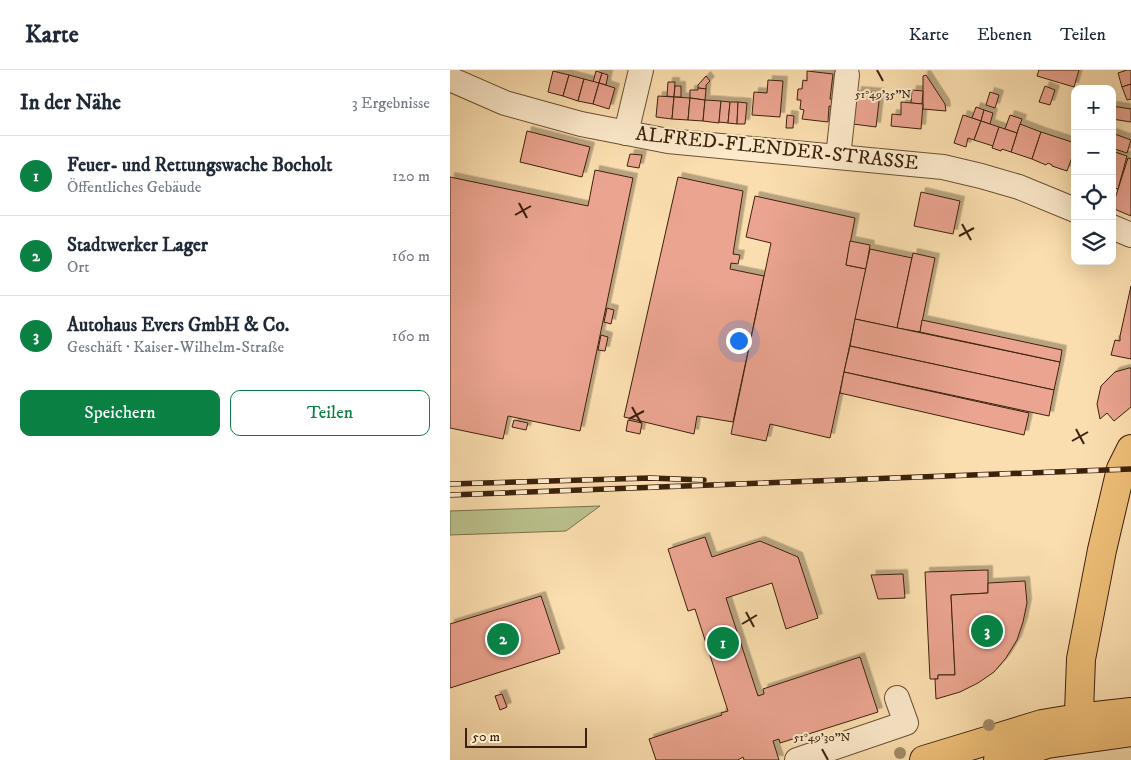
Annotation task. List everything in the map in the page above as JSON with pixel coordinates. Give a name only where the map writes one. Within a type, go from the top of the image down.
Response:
[{"type":"main road","points":[[1078,728],[1082,659],[1102,550],[1121,469],[1131,450]]},
{"type":"main road","points":[[998,760],[1047,744],[1078,728],[1131,712]]},
{"type":"main road","points":[[924,760],[1042,724],[1131,732]]},
{"type":"street","points":[[626,133],[641,70]]},
{"type":"street","points":[[838,157],[847,75]]},
{"type":"street","name":"ALFRED-FLENDER-STRASSE","points":[[450,80],[505,103],[581,124],[688,143],[944,167],[1019,187],[1071,208]]},
{"type":"street","points":[[1116,229],[1131,235]]},
{"type":"street","points":[[797,760],[906,723],[897,698]]},
{"type":"green space","points":[[600,506],[566,531],[450,535],[450,511]]},
{"type":"building","points":[[1039,70],[1079,70],[1075,85],[1071,86],[1037,76]]},
{"type":"building","points":[[1131,70],[1131,84],[1122,87],[1118,73]]},
{"type":"building","points":[[553,71],[569,75],[563,96],[548,92]]},
{"type":"building","points":[[596,71],[602,73],[599,83],[593,82]]},
{"type":"building","points":[[807,71],[833,74],[830,99],[836,100],[835,107],[829,106],[828,122],[802,119],[804,110],[800,109],[801,100],[797,100],[798,89],[802,89],[803,80],[807,81]]},
{"type":"building","points":[[602,73],[608,75],[606,85],[599,83]]},
{"type":"building","points":[[569,75],[584,79],[578,101],[563,96]]},
{"type":"building","points":[[926,75],[945,104],[946,111],[923,109],[923,76]]},
{"type":"building","points":[[706,76],[710,81],[706,85],[706,89],[698,88],[698,85]]},
{"type":"building","points":[[584,79],[599,83],[593,104],[578,101]]},
{"type":"building","points":[[768,80],[783,81],[780,117],[752,115],[754,92],[767,93]]},
{"type":"building","points":[[668,82],[675,82],[674,97],[667,96]]},
{"type":"building","points":[[599,83],[615,88],[609,109],[593,104]]},
{"type":"building","points":[[1131,84],[1131,99],[1127,100],[1122,87]]},
{"type":"building","points":[[675,86],[681,86],[681,97],[674,97]]},
{"type":"building","points":[[1045,86],[1055,90],[1050,105],[1039,102]]},
{"type":"building","points":[[698,88],[706,89],[705,100],[690,98],[690,90],[698,90]]},
{"type":"building","points":[[912,90],[923,91],[922,104],[911,103]]},
{"type":"building","points":[[857,91],[880,93],[876,127],[853,124]]},
{"type":"building","points":[[990,92],[999,95],[995,108],[986,105]]},
{"type":"building","points":[[658,96],[674,97],[672,119],[656,117]]},
{"type":"building","points":[[674,97],[690,98],[688,120],[672,119]]},
{"type":"building","points":[[690,98],[705,100],[703,121],[688,120]]},
{"type":"building","points":[[705,100],[721,101],[719,123],[703,121]]},
{"type":"building","points":[[721,101],[730,102],[728,123],[719,122]]},
{"type":"building","points":[[730,102],[738,102],[737,124],[728,123]]},
{"type":"building","points":[[738,102],[747,103],[745,124],[737,124]]},
{"type":"building","points":[[901,102],[923,104],[921,129],[891,126],[892,114],[901,115]]},
{"type":"building","points":[[976,107],[984,110],[981,121],[972,118]]},
{"type":"building","points":[[1116,107],[1131,109],[1131,122],[1116,120]]},
{"type":"building","points":[[984,110],[993,113],[990,124],[981,121]]},
{"type":"building","points":[[787,115],[794,116],[793,128],[786,128]]},
{"type":"building","points":[[963,115],[981,121],[974,140],[968,138],[966,147],[954,143]]},
{"type":"building","points":[[1010,115],[1022,119],[1017,133],[1005,129]]},
{"type":"building","points":[[981,121],[999,127],[993,146],[974,140]]},
{"type":"building","points":[[1020,124],[1041,132],[1032,159],[1011,152]]},
{"type":"building","points":[[999,127],[1017,133],[1011,152],[992,148]]},
{"type":"building","points":[[527,131],[590,147],[582,177],[520,162]]},
{"type":"building","points":[[1041,132],[1071,142],[1071,160],[1067,171],[1032,159]]},
{"type":"building","points":[[1116,134],[1131,140],[1127,153],[1116,149]]},
{"type":"building","points":[[1116,152],[1127,156],[1118,189],[1116,188]]},
{"type":"building","points":[[630,154],[642,155],[639,168],[627,166]]},
{"type":"building","points":[[1128,158],[1131,159],[1131,216],[1116,210],[1116,196]]},
{"type":"building","points":[[595,170],[633,178],[580,431],[508,416],[503,439],[450,428],[450,177],[588,206]]},
{"type":"building","points":[[678,177],[743,191],[733,254],[740,255],[738,264],[731,263],[730,269],[764,276],[733,422],[697,416],[694,434],[624,417]]},
{"type":"building","points":[[921,192],[960,201],[953,234],[914,226]]},
{"type":"building","points":[[755,196],[855,218],[846,265],[866,269],[830,438],[770,424],[766,441],[731,434],[771,243],[746,237]]},
{"type":"building","points":[[850,241],[870,245],[866,269],[846,265]]},
{"type":"building","points":[[870,249],[912,258],[897,328],[855,319]]},
{"type":"building","points":[[913,253],[935,258],[920,332],[897,328]]},
{"type":"building","points":[[1131,286],[1131,359],[1111,355],[1115,340],[1120,341]]},
{"type":"building","points":[[607,308],[614,310],[611,324],[604,322]]},
{"type":"building","points":[[855,319],[1060,362],[1054,390],[850,346]]},
{"type":"building","points":[[922,320],[1062,350],[1060,362],[920,332]]},
{"type":"building","points":[[601,335],[608,337],[605,351],[598,350]]},
{"type":"building","points":[[850,346],[1054,390],[1049,416],[844,372]]},
{"type":"building","points":[[1131,368],[1131,407],[1114,421],[1107,413],[1100,419],[1097,404],[1101,386],[1115,372]]},
{"type":"building","points":[[844,372],[1029,413],[1024,435],[840,393]]},
{"type":"building","points":[[514,420],[528,423],[526,430],[512,427]]},
{"type":"building","points":[[628,420],[642,423],[640,434],[626,431]]},
{"type":"building","points":[[705,537],[712,557],[760,541],[798,557],[818,618],[786,629],[772,583],[726,598],[758,696],[764,694],[763,689],[860,657],[878,712],[780,743],[779,739],[773,741],[779,760],[744,760],[743,757],[738,760],[656,760],[649,739],[722,715],[721,713],[728,711],[695,609],[688,611],[668,549]]},
{"type":"building","points":[[988,570],[988,593],[951,595],[955,675],[938,675],[938,679],[930,679],[925,572]]},
{"type":"building","points":[[903,574],[905,598],[878,599],[871,575]]},
{"type":"building","points":[[1025,581],[1027,603],[1023,622],[1017,640],[1006,658],[994,672],[978,683],[960,692],[936,699],[935,679],[938,679],[938,675],[955,675],[951,595],[988,593],[988,583]]},
{"type":"building","points":[[541,596],[560,653],[450,688],[450,624]]},
{"type":"building","points":[[502,694],[507,707],[500,710],[495,696]]},
{"type":"railway","points":[[450,495],[1131,469]]},
{"type":"railway","points":[[450,484],[650,478],[704,480]]},
{"type":"place","name":"Autohaus Evers GmbH & Co.","points":[[987,631]]},
{"type":"place","name":"Stadtwerker Lager","points":[[503,639]]},
{"type":"place","name":"Feuer- und Rettungswache Bocholt","points":[[723,643]]}]
